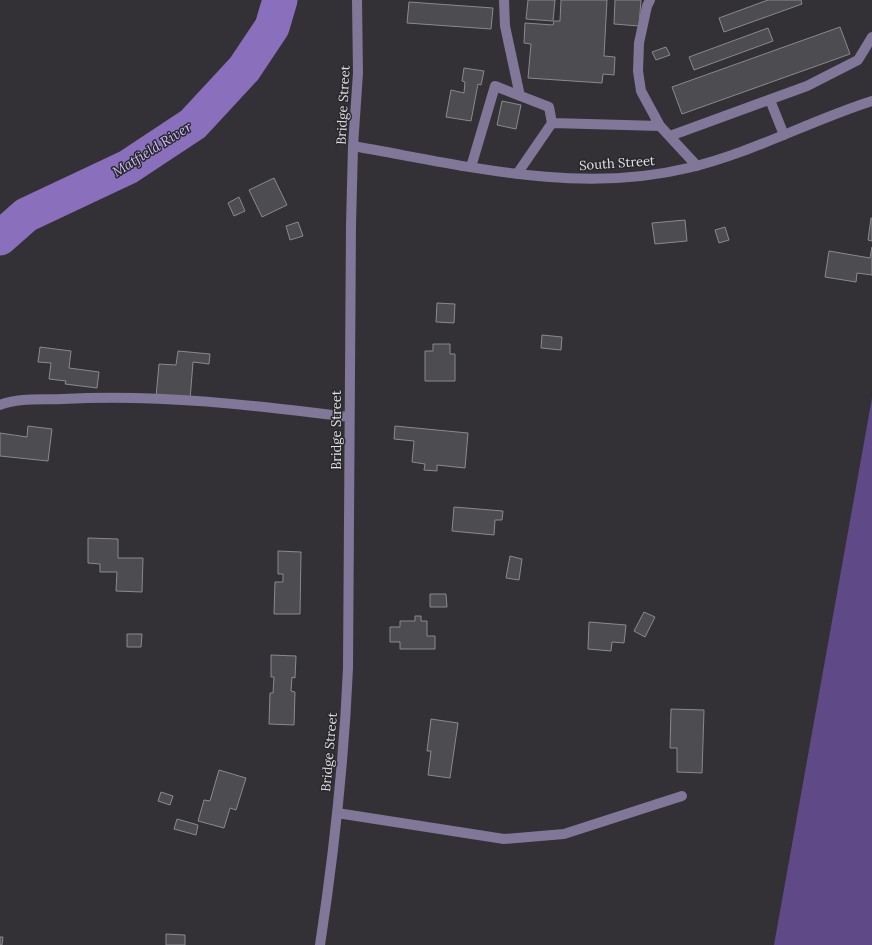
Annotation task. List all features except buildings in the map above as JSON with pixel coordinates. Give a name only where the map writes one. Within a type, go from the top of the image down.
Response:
[{"type":"street","name":"Bridge Street","points":[[320,945],[337,813],[346,716],[348,675],[349,417],[353,146],[358,73],[357,0]]},
{"type":"street","points":[[504,0],[505,26],[520,96]]},
{"type":"street","points":[[650,0],[647,6],[639,44],[638,71],[641,91],[660,126],[697,166]]},
{"type":"street","points":[[670,136],[807,86],[858,60],[872,38]]},
{"type":"street","points":[[471,166],[495,86],[549,106],[552,124],[517,174]]},
{"type":"street","points":[[770,100],[784,135]]},
{"type":"street","name":"South Street","points":[[353,146],[517,174],[562,179],[631,178],[661,174],[697,166],[740,152],[834,114],[872,101]]},
{"type":"street","points":[[552,124],[660,126]]},
{"type":"street","points":[[0,405],[22,400],[141,397],[222,402],[349,417]]},
{"type":"street","points":[[337,813],[504,839],[564,834],[682,796]]},
{"type":"shaded area","points":[[872,398],[872,945],[774,945]]},
{"type":"waterway","name":"Matfield River","points":[[0,238],[26,215],[128,167],[193,124],[244,69],[272,27],[280,0]]}]
